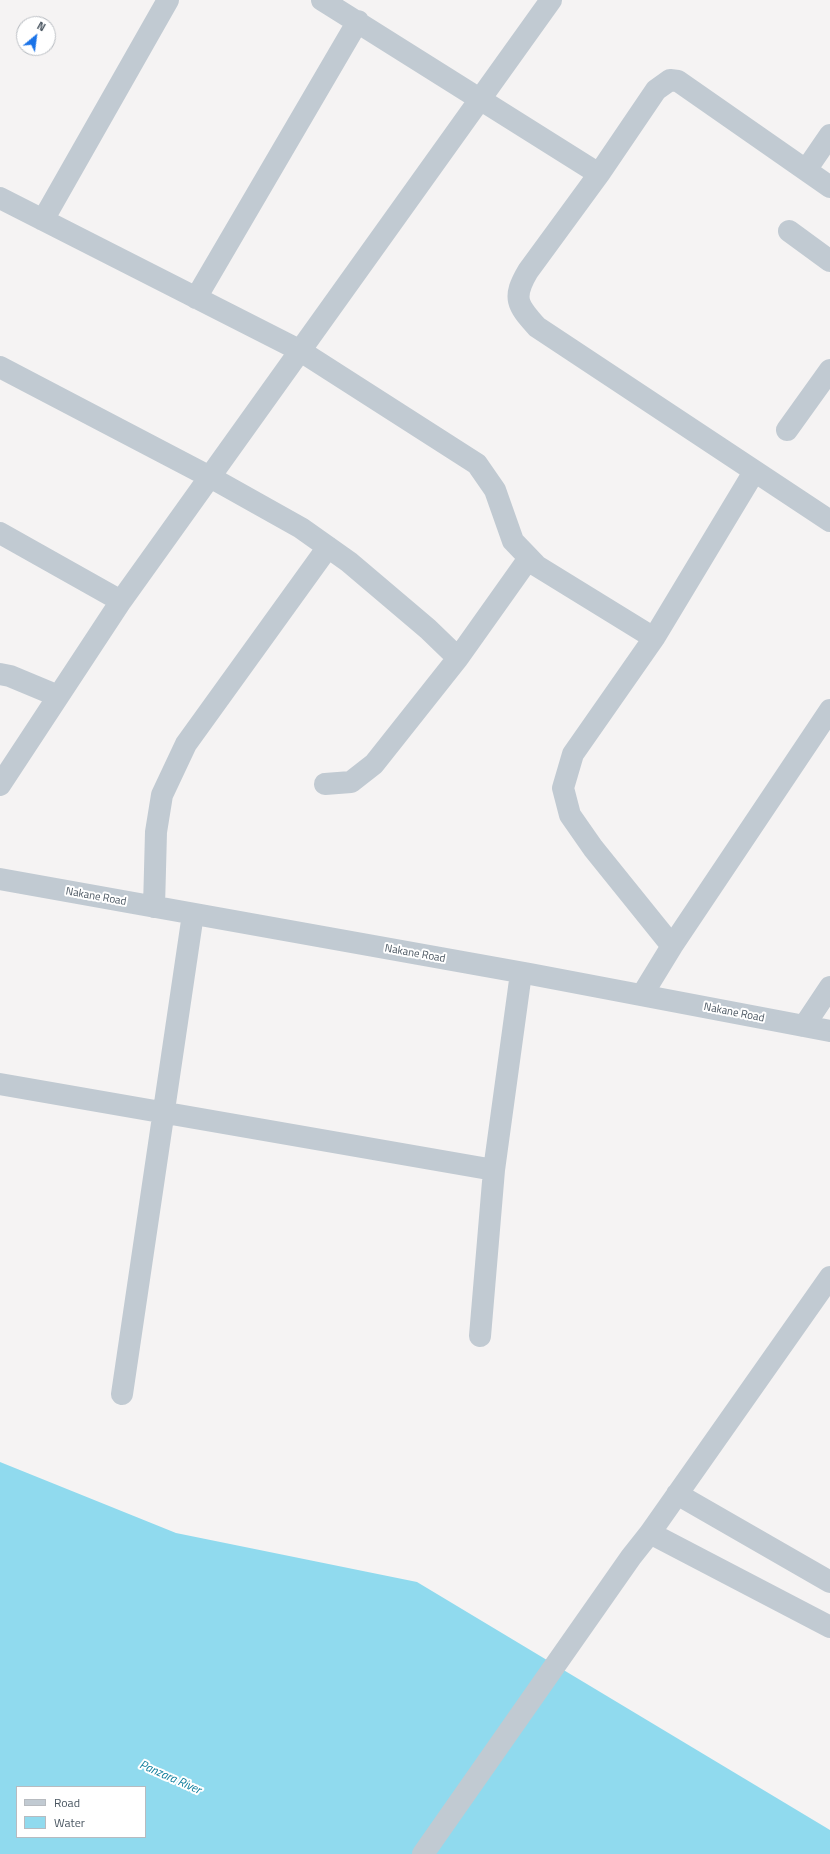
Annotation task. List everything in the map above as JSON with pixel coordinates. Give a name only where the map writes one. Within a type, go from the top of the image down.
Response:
[{"type":"street","points":[[322,0],[358,21],[599,174]]},
{"type":"street","points":[[0,785],[121,601],[299,350],[551,0]]},
{"type":"street","points":[[43,220],[162,2]]},
{"type":"street","points":[[196,298],[358,21]]},
{"type":"street","points":[[830,187],[678,81],[670,80],[656,90],[599,174],[528,271],[520,285],[518,302],[525,314],[537,327],[830,521]]},
{"type":"street","points":[[806,170],[830,135]]},
{"type":"street","points":[[0,198],[299,350],[477,464],[495,490],[513,541],[537,566],[654,638]]},
{"type":"street","points":[[789,231],[830,261]]},
{"type":"street","points":[[0,367],[210,477],[301,528],[349,562],[422,624],[458,658]]},
{"type":"street","points":[[787,430],[830,370]]},
{"type":"street","points":[[672,946],[594,848],[570,815],[564,788],[573,754],[654,638],[754,472]]},
{"type":"street","points":[[0,533],[121,601]]},
{"type":"street","points":[[154,907],[156,832],[162,795],[186,744],[328,547]]},
{"type":"street","points":[[325,784],[351,782],[374,764],[458,658],[529,558]]},
{"type":"street","points":[[0,674],[10,676],[58,696]]},
{"type":"street","points":[[642,995],[672,946],[830,710]]},
{"type":"street","name":"Nakane Road","points":[[0,879],[642,995],[830,1031]]},
{"type":"street","points":[[122,1394],[193,914]]},
{"type":"street","points":[[480,1336],[494,1170],[521,973]]},
{"type":"street","points":[[804,1026],[830,987]]},
{"type":"street","points":[[1,1090],[164,1113],[494,1170]]},
{"type":"street","points":[[424,1854],[631,1557],[650,1533],[830,1277]]},
{"type":"street","points":[[677,1494],[830,1582]]},
{"type":"street","points":[[650,1533],[830,1626]]},
{"type":"water","name":"Panzara River","points":[[0,1462],[176,1533],[417,1582],[830,1830],[830,1854],[0,1854]]}]
